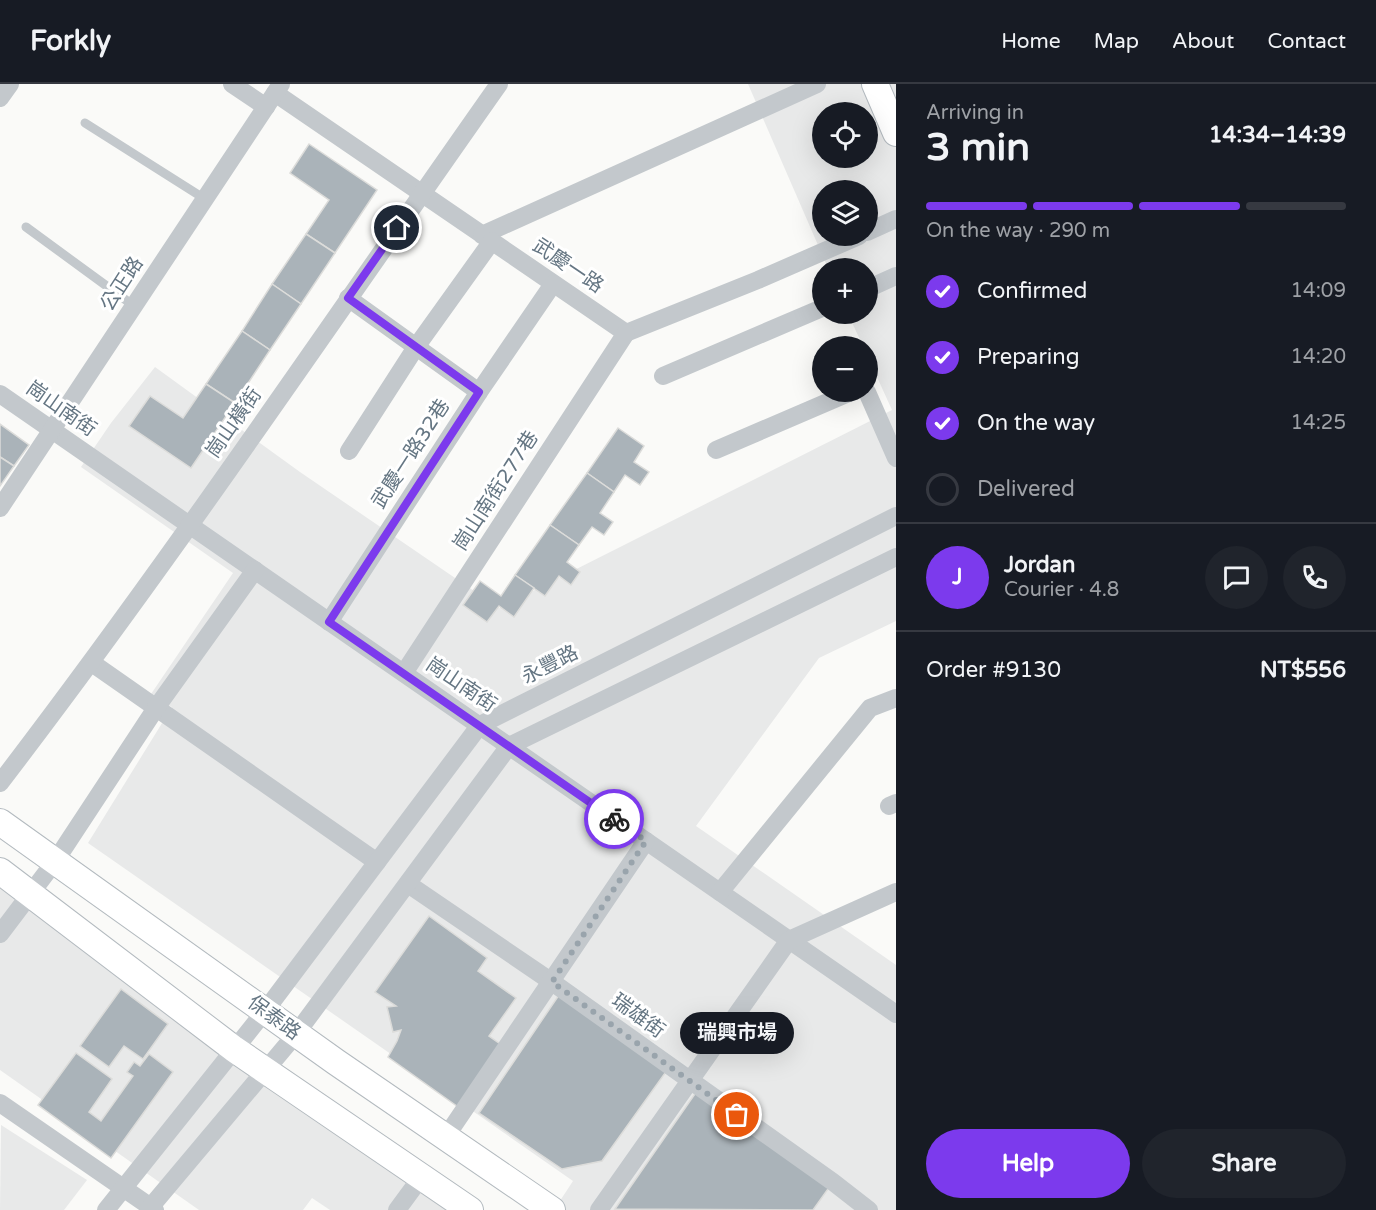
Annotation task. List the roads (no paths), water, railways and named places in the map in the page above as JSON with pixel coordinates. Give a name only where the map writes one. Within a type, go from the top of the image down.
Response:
[{"type":"street","points":[[0,98],[10,84]]},
{"type":"street","name":"武慶一路","points":[[232,84],[274,94],[626,333]]},
{"type":"street","name":"崗山橫街","points":[[0,783],[92,663],[499,84]]},
{"type":"street","points":[[349,451],[487,238],[818,84]]},
{"type":"street","points":[[875,84],[896,133]]},
{"type":"street","name":"公正路","points":[[0,508],[274,94]]},
{"type":"street","points":[[878,227],[896,219]]},
{"type":"street","points":[[626,333],[837,246]]},
{"type":"street","points":[[878,284],[896,276]]},
{"type":"street","name":"武慶一路32巷","points":[[329,622],[479,392],[553,284]]},
{"type":"street","points":[[348,298],[479,392]]},
{"type":"street","points":[[663,376],[812,312]]},
{"type":"street","name":"崗山南街277巷","points":[[404,673],[626,333]]},
{"type":"street","name":"崗山南街","points":[[0,394],[896,1014]]},
{"type":"street","points":[[716,450],[828,402]]},
{"type":"street","points":[[871,402],[896,458]]},
{"type":"street","name":"永豐路","points":[[106,1210],[265,1011],[480,725],[896,516]]},
{"type":"street","points":[[0,1103],[151,1209],[297,1034],[509,746],[896,557]]},
{"type":"street","points":[[0,934],[56,860],[156,708],[255,570]]},
{"type":"street","points":[[92,663],[377,862]]},
{"type":"street","points":[[720,892],[870,708],[896,698]]},
{"type":"street","name":"保泰路","points":[[0,822],[297,1034],[552,1210]]},
{"type":"street","points":[[445,1138],[646,841]]},
{"type":"street","points":[[0,871],[234,1049],[470,1210]]},
{"type":"street","name":"瑞雄街","points":[[408,884],[552,982],[869,1210]]},
{"type":"street","points":[[599,1210],[688,1080],[789,940],[896,892]]},
{"type":"street","points":[[397,1210],[422,1176]]},
{"type":"lane","points":[[85,123],[205,199]]},
{"type":"lane","points":[[26,227],[134,306]]},
{"type":"place","name":"瑞興市場","points":[[737,1115]]}]
